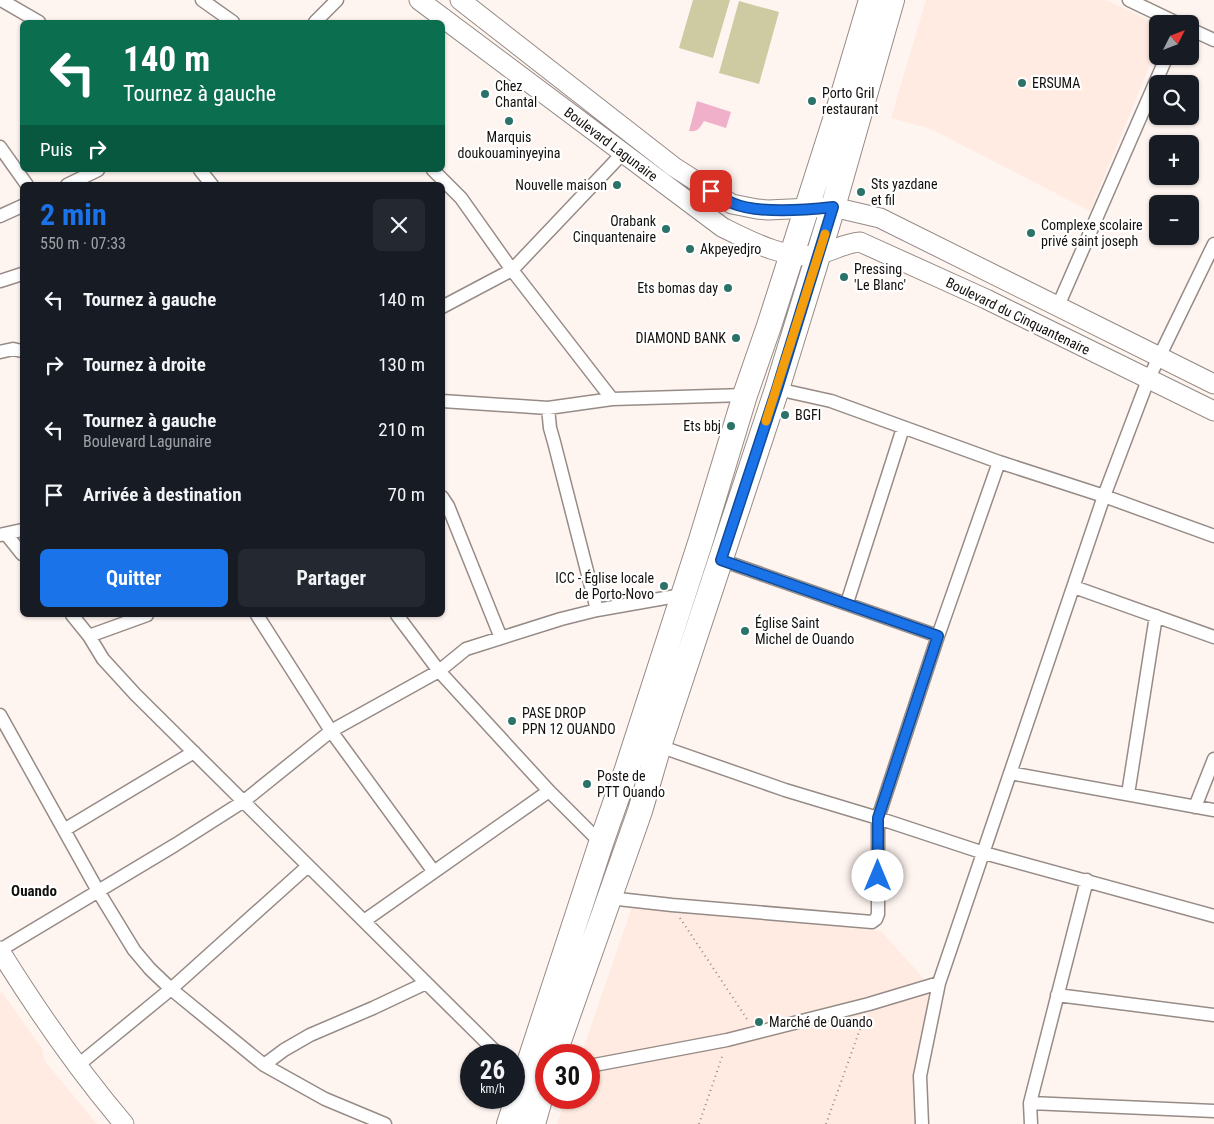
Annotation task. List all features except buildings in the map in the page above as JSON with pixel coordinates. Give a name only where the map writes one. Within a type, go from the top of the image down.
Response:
[{"type":"highway","points":[[525,1055],[627,769],[745,395],[842,98],[871,0]]},
{"type":"highway","points":[[558,1044],[640,811],[777,389],[833,207],[892,0]]},
{"type":"highway","points":[[509,1124],[512,1109]]},
{"type":"highway","points":[[533,1124],[537,1109]]},
{"type":"main road","name":"Boulevard Lagunaire","points":[[419,0],[722,227],[761,245],[792,254],[804,256],[818,254]]},
{"type":"main road","name":"Boulevard Lagunaire","points":[[460,0],[674,167],[732,204],[757,210],[833,207]]},
{"type":"main road","name":"Boulevard du Cinquantenaire","points":[[833,207],[880,218],[1214,384]]},
{"type":"main road","name":"Boulevard du Cinquantenaire","points":[[818,254],[849,243],[860,242],[986,299],[1214,411]]},
{"type":"main road","points":[[0,951],[76,1066],[124,1124]]},
{"type":"street","points":[[1,0],[36,20]]},
{"type":"street","points":[[202,0],[230,20]]},
{"type":"street","points":[[317,20],[337,0]]},
{"type":"street","points":[[1129,0],[1160,15]]},
{"type":"street","points":[[1199,33],[1214,40]]},
{"type":"street","points":[[1058,306],[1163,65]]},
{"type":"street","points":[[0,147],[25,182]]},
{"type":"street","points":[[445,305],[512,270],[623,152]]},
{"type":"street","points":[[73,182],[94,172]]},
{"type":"street","points":[[202,172],[210,182]]},
{"type":"street","points":[[435,172],[461,198],[512,270],[612,399]]},
{"type":"street","points":[[0,216],[20,207]]},
{"type":"street","points":[[922,1124],[920,1076],[939,982],[1104,496],[1158,356],[1214,244]]},
{"type":"street","points":[[0,281],[20,275]]},
{"type":"street","points":[[0,352],[13,349],[20,351]]},
{"type":"street","points":[[777,389],[831,401],[999,462],[1104,496],[1214,536]]},
{"type":"street","points":[[445,401],[548,408],[612,399],[745,395]]},
{"type":"street","points":[[548,408],[554,442],[597,610]]},
{"type":"street","points":[[847,603],[903,428]]},
{"type":"street","points":[[609,898],[872,922],[876,919],[878,914],[878,818],[938,636],[999,462]]},
{"type":"street","points":[[445,502],[501,638]]},
{"type":"street","points":[[3,534],[20,530]]},
{"type":"street","points":[[3,534],[20,552]]},
{"type":"street","points":[[721,560],[938,636]]},
{"type":"street","points":[[1074,587],[1214,637]]},
{"type":"street","points":[[0,951],[244,801],[331,731],[439,671],[466,649],[561,618],[682,595]]},
{"type":"street","points":[[1128,794],[1156,616]]},
{"type":"street","points":[[74,617],[104,659],[136,694],[488,1044]]},
{"type":"street","points":[[89,636],[141,617]]},
{"type":"street","points":[[258,617],[331,731],[434,872]]},
{"type":"street","points":[[398,617],[439,671],[549,792],[601,844]]},
{"type":"street","points":[[0,715],[98,891],[134,950],[171,989],[264,1065],[325,1099],[385,1124]]},
{"type":"street","points":[[660,746],[785,790],[984,852],[1214,916]]},
{"type":"street","points":[[64,830],[194,752]]},
{"type":"street","points":[[1195,807],[1214,759]]},
{"type":"street","points":[[1010,773],[1214,810]]},
{"type":"street","points":[[364,921],[549,792]]},
{"type":"street","points":[[76,1066],[171,989],[308,866]]},
{"type":"street","points":[[1031,1124],[1030,1103],[1087,880]]},
{"type":"street","points":[[600,1064],[727,1040],[869,1004],[939,982]]},
{"type":"street","points":[[264,1065],[284,1050],[310,1035],[366,1012],[426,983]]},
{"type":"street","points":[[1058,995],[1214,1015]]},
{"type":"street","points":[[1030,1103],[1214,1111]]},
{"type":"path","points":[[672,905],[756,1032]]},
{"type":"path","points":[[826,1124],[869,1004]]},
{"type":"path","points":[[699,1124],[727,1040]]},
{"type":"shaded area","points":[[693,0],[730,0],[713,58],[679,48]]},
{"type":"shaded area","name":"ERSUMA","points":[[926,0],[1106,0],[1149,20],[1150,65],[1090,211],[931,129],[891,118]]},
{"type":"shaded area","points":[[739,1],[779,12],[759,84],[719,73]]},
{"type":"shaded area","points":[[697,101],[731,112],[726,128],[704,121],[698,129],[689,131]]},
{"type":"shaded area","name":"Marché de Ouando","points":[[632,907],[881,931],[934,990],[914,1075],[915,1124],[557,1124],[562,1109],[600,1109],[600,1044],[585,1044]]},
{"type":"shaded area","points":[[2,992],[43,1050],[44,1060],[97,1124],[0,1124],[0,993]]},
{"type":"slow traffic","points":[[766,421],[825,234]]},
{"type":"place","name":"ERSUMA","points":[[1022,83]]},
{"type":"place","name":"Chez Chantal","points":[[485,94]]},
{"type":"place","name":"Porto Gril restaurant","points":[[812,101]]},
{"type":"place","name":"Marquis doukouaminyeyina","points":[[509,121]]},
{"type":"place","name":"Nouvelle maison","points":[[617,185]]},
{"type":"place","name":"Sts yazdane et fil","points":[[861,192]]},
{"type":"place","name":"Orabank Cinquantenaire","points":[[666,229]]},
{"type":"place","name":"Complexe scolaire privé saint joseph","points":[[1031,233]]},
{"type":"place","name":"Akpeyedjro","points":[[690,249]]},
{"type":"place","name":"Pressing 'Le Blanc'","points":[[844,277]]},
{"type":"place","name":"Ets bomas day","points":[[728,288]]},
{"type":"place","name":"DIAMOND BANK","points":[[736,338]]},
{"type":"place","name":"BGFI","points":[[785,415]]},
{"type":"place","name":"Ets bbj","points":[[731,426]]},
{"type":"place","name":"ICC - Église locale de Porto-Novo","points":[[664,586]]},
{"type":"place","name":"Église Saint Michel de Ouando","points":[[745,631]]},
{"type":"place","name":"PASE DROP PPN 12 OUANDO","points":[[512,721]]},
{"type":"place","name":"Poste de PTT Ouando","points":[[587,784]]},
{"type":"place","name":"Marché de Ouando","points":[[759,1022]]},
{"type":"district","name":"Ouando","points":[[34,891]]},
{"type":"route","points":[[711,191],[732,204],[757,210],[833,207],[777,389],[721,560],[938,636],[878,818],[878,876]]}]
